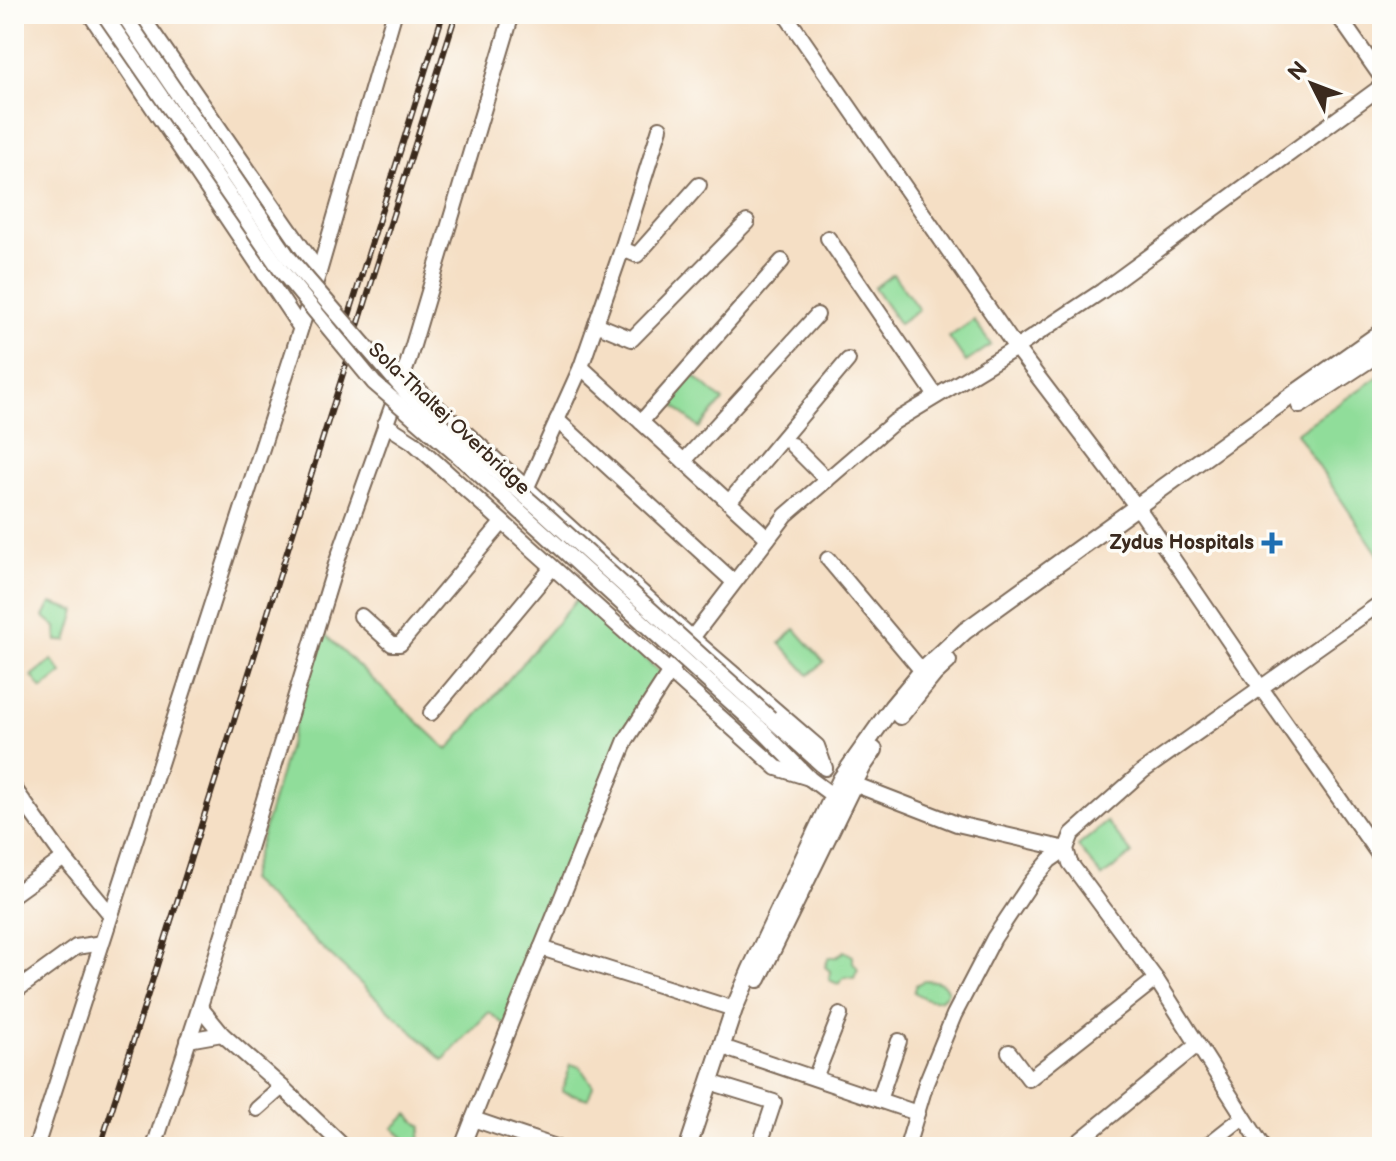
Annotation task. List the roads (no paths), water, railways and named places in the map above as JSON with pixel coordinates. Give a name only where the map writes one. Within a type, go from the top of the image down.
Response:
[{"type":"main road","points":[[847,781],[863,766],[934,674],[972,640],[1382,332]]},
{"type":"main road","points":[[699,1147],[744,1011],[838,800],[892,707],[922,671],[965,631],[1382,351]]},
{"type":"main road","points":[[688,1147],[734,1009],[751,969],[838,800]]},
{"type":"street","points":[[90,14],[300,327]]},
{"type":"street","name":"Sola-Thaltej Overbridge","points":[[104,14],[280,269],[374,383],[766,724]]},
{"type":"street","name":"Sola-Thaltej Overbridge","points":[[123,14],[289,258],[407,394],[543,512],[766,724]]},
{"type":"street","points":[[140,14],[319,272]]},
{"type":"street","points":[[36,1147],[319,272],[394,14]]},
{"type":"street","points":[[154,1147],[337,561],[403,376],[512,14]]},
{"type":"street","points":[[1337,14],[1382,78]]},
{"type":"street","points":[[793,17],[1016,348],[1140,511],[1382,859]]},
{"type":"street","points":[[462,1147],[626,740],[692,638],[786,515],[894,422],[1016,348],[1102,291],[1382,86]]},
{"type":"street","points":[[527,487],[581,367],[660,128]]},
{"type":"street","points":[[622,249],[637,255],[699,185]]},
{"type":"street","points":[[596,324],[632,339],[747,222]]},
{"type":"street","points":[[828,238],[936,396]]},
{"type":"street","points":[[641,422],[782,261]]},
{"type":"street","points":[[684,461],[817,315]]},
{"type":"street","points":[[729,502],[848,360]]},
{"type":"street","points":[[581,367],[768,538]]},
{"type":"street","points":[[403,376],[692,638],[817,746],[825,768]]},
{"type":"street","points":[[557,420],[734,582]]},
{"type":"street","points":[[385,424],[413,442],[777,768],[809,778]]},
{"type":"street","points":[[792,445],[827,480]]},
{"type":"street","points":[[361,616],[392,644],[400,644],[502,523]]},
{"type":"street","points":[[828,559],[922,671]]},
{"type":"street","points":[[431,713],[552,568]]},
{"type":"street","points":[[907,1147],[926,1083],[954,1015],[994,938],[1032,881],[1050,860],[1066,849],[1072,834],[1143,771],[1382,602]]},
{"type":"street","points":[[766,724],[847,781],[957,824],[1066,849]]},
{"type":"street","points":[[766,724],[809,778],[838,800]]},
{"type":"street","points":[[14,788],[64,858],[110,914]]},
{"type":"street","points":[[1066,849],[1070,863],[1156,979],[1263,1147]]},
{"type":"street","points":[[14,894],[64,858]]},
{"type":"street","points":[[14,992],[76,947],[102,943]]},
{"type":"street","points":[[541,948],[734,1009]]},
{"type":"street","points":[[1009,1052],[1029,1079],[1156,979]]},
{"type":"street","points":[[200,1007],[222,1034],[344,1147]]},
{"type":"street","points":[[815,1078],[840,1015]]},
{"type":"street","points":[[188,1040],[222,1034]]},
{"type":"street","points":[[879,1100],[899,1041]]},
{"type":"street","points":[[1077,1143],[1197,1045]]},
{"type":"street","points":[[731,1050],[917,1113]]},
{"type":"street","points":[[719,1085],[774,1102],[759,1147]]},
{"type":"street","points":[[257,1109],[282,1087]]},
{"type":"street","points":[[1205,1147],[1243,1117]]},
{"type":"street","points":[[473,1119],[556,1147]]},
{"type":"railway","points":[[346,325],[443,14]]},
{"type":"railway","points":[[100,1147],[456,14]]},
{"type":"place","name":"Zydus Hospitals","points":[[1272,543]]}]
